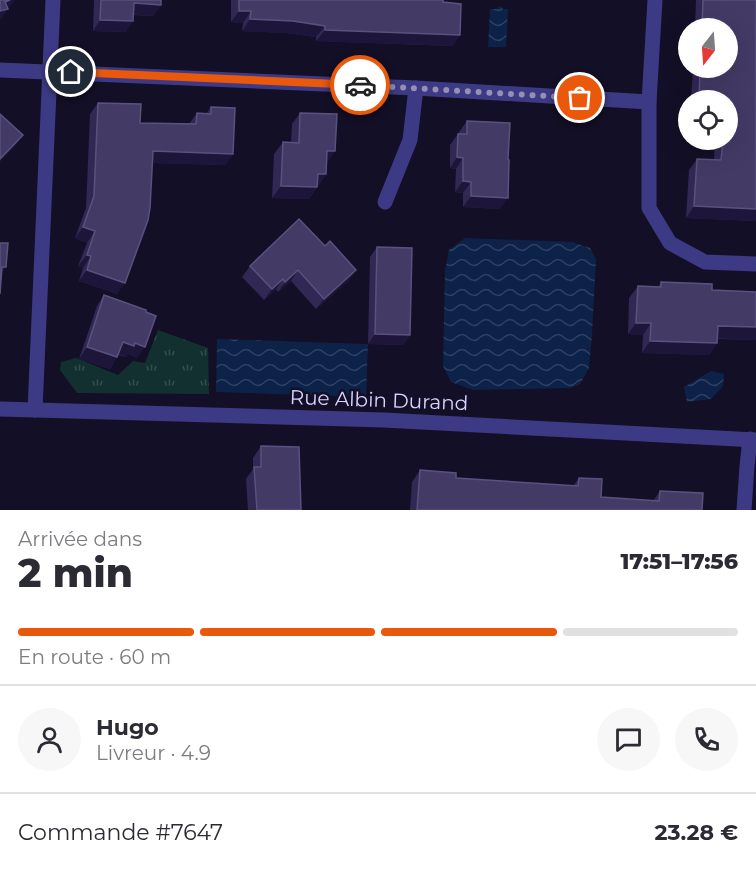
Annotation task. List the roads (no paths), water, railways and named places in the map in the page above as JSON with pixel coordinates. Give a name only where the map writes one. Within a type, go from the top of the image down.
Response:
[{"type":"street","points":[[35,410],[53,0]]},
{"type":"street","points":[[655,0],[649,102],[649,208],[670,243],[705,262],[756,264]]},
{"type":"street","points":[[0,70],[416,88],[649,102]]},
{"type":"street","points":[[385,202],[410,140],[416,88]]},
{"type":"street","name":"Rue Albin Durand","points":[[0,409],[384,420],[753,439]]},
{"type":"street","points":[[744,510],[747,466],[753,439]]},
{"type":"water","points":[[500,6],[508,9],[506,47],[488,47],[490,9]]},
{"type":"water","points":[[465,238],[572,242],[590,248],[596,259],[592,335],[589,368],[580,384],[571,388],[473,390],[451,382],[443,366],[445,271],[449,250]]},
{"type":"water","points":[[217,339],[368,344],[366,397],[216,392]]},
{"type":"water","points":[[711,371],[724,374],[723,386],[711,399],[687,402],[684,387]]}]
